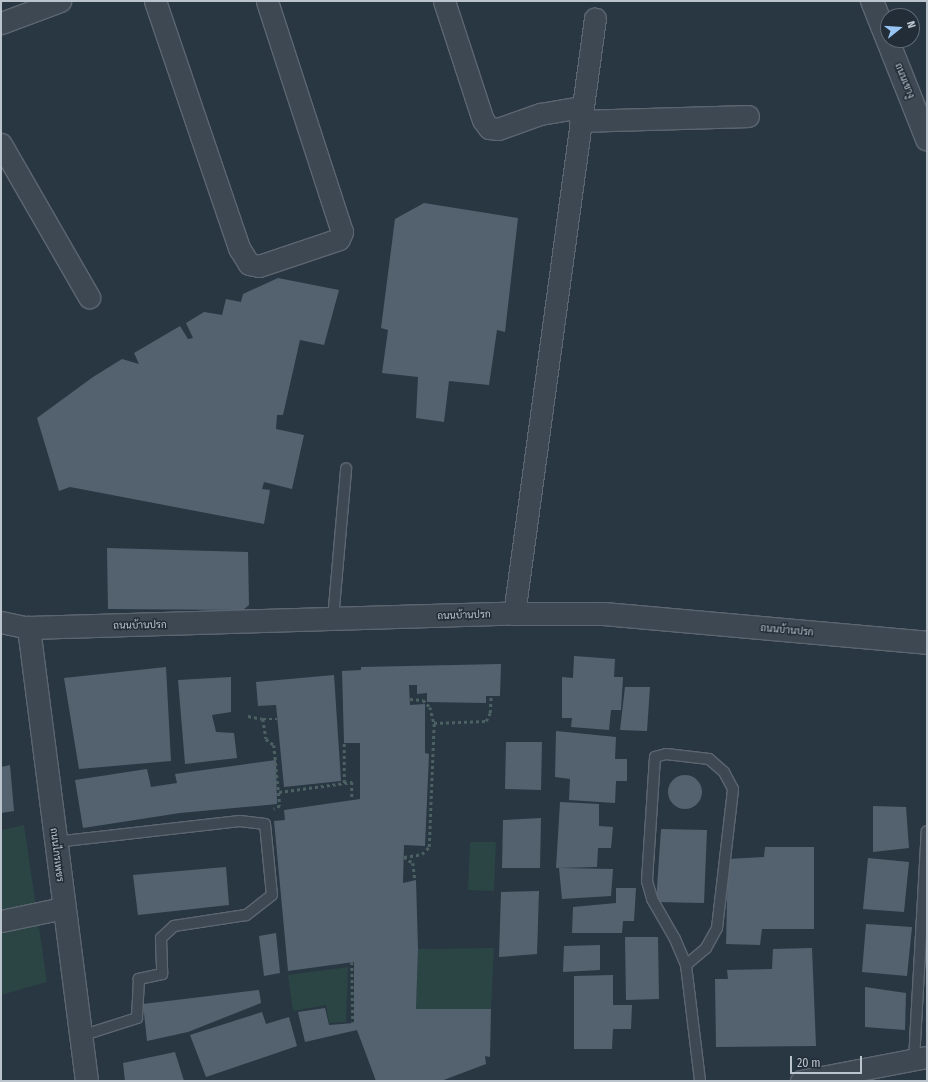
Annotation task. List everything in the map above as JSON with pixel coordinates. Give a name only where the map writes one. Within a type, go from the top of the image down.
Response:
[{"type":"street","points":[[1,23],[60,1]]},
{"type":"street","points":[[155,1],[239,248],[249,264],[259,266],[339,239],[342,232],[267,1]]},
{"type":"street","points":[[444,1],[482,120],[489,128],[498,129],[540,114],[748,116]]},
{"type":"street","name":"ถนนเขางู","points":[[872,1],[927,139]]},
{"type":"street","points":[[514,614],[595,18]]},
{"type":"street","points":[[1,144],[89,297]]},
{"type":"street","name":"ถนนบ้านปรก","points":[[1,622],[29,628],[514,614],[604,614],[927,644]]},
{"type":"street","name":"ถนนไกรเพชร","points":[[29,628],[54,842],[87,1081]]},
{"type":"street","points":[[1,921],[63,908]]},
{"type":"street","points":[[801,1081],[921,1058]]},
{"type":"lane","points":[[333,620],[346,469]]},
{"type":"lane","points":[[686,964],[706,948],[717,928],[733,789],[724,772],[709,759],[666,754],[655,757],[647,881],[652,899],[670,928],[686,964],[700,1081]]},
{"type":"lane","points":[[54,842],[240,821],[265,824],[272,895],[246,915],[174,926],[161,938],[162,974],[139,980],[137,1018],[81,1036]]},
{"type":"lane","points":[[921,1058],[927,831]]},
{"type":"path","points":[[434,722],[486,721],[490,713],[492,696]]},
{"type":"path","points":[[410,699],[423,700],[430,707],[434,722],[428,847],[422,854],[404,857],[413,864],[415,880]]},
{"type":"path","points":[[248,716],[263,719],[278,719]]},
{"type":"path","points":[[259,824],[265,812],[280,806],[280,792],[274,745],[266,739],[263,719]]},
{"type":"path","points":[[344,743],[344,783]]},
{"type":"path","points":[[280,792],[352,782],[352,800]]},
{"type":"path","points":[[352,962],[353,1023]]},
{"type":"green space","points":[[24,825],[47,982],[1,995],[1,830]]},
{"type":"green space","points":[[470,842],[496,842],[494,891],[468,890]]},
{"type":"green space","points":[[494,948],[491,1009],[416,1009],[418,949]]},
{"type":"green space","points":[[348,967],[346,1022],[329,1023],[326,1005],[293,1011],[288,975]]},
{"type":"building","points":[[424,203],[518,218],[505,332],[497,330],[489,385],[449,381],[444,422],[416,418],[418,377],[382,373],[388,330],[381,328],[395,219]]},
{"type":"building","points":[[278,278],[339,290],[324,345],[300,340],[283,415],[277,415],[276,429],[304,435],[292,489],[264,482],[262,489],[270,490],[264,524],[70,487],[59,491],[37,418],[93,377],[122,359],[139,364],[134,353],[180,326],[188,339],[193,338],[186,323],[204,312],[222,315],[226,299],[241,302],[243,294]]},
{"type":"building","points":[[107,548],[248,552],[249,605],[243,610],[108,609]]},
{"type":"building","points":[[574,656],[615,659],[614,677],[623,677],[621,710],[611,710],[609,730],[571,727],[572,718],[562,718],[562,677],[573,678]]},
{"type":"building","points":[[501,664],[500,696],[486,696],[486,703],[427,702],[427,693],[417,694],[417,685],[409,685],[410,705],[425,704],[425,753],[429,754],[425,846],[404,845],[403,883],[416,880],[418,949],[416,1009],[491,1009],[490,1057],[485,1056],[486,1064],[441,1081],[376,1081],[357,1030],[305,1042],[298,1012],[325,1008],[329,1025],[354,1023],[354,962],[288,971],[274,821],[285,820],[284,810],[360,799],[360,743],[344,743],[342,671],[361,670],[361,667]]},
{"type":"building","points":[[166,667],[171,761],[79,769],[64,678]]},
{"type":"building","points":[[334,675],[341,781],[284,787],[276,705],[258,706],[256,682]]},
{"type":"building","points":[[231,677],[231,712],[212,715],[216,732],[234,733],[237,758],[185,764],[178,680]]},
{"type":"building","points":[[625,687],[650,687],[647,731],[620,730]]},
{"type":"building","points":[[556,731],[616,737],[615,759],[627,759],[627,781],[616,781],[615,803],[569,800],[570,779],[555,777]]},
{"type":"building","points":[[506,742],[542,742],[541,790],[505,789]]},
{"type":"building","points":[[276,760],[277,804],[180,813],[83,828],[75,780],[147,769],[151,787],[177,783],[175,774]]},
{"type":"building","points":[[10,765],[14,811],[1,813],[1,767]]},
{"type":"building","points":[[685,775],[697,780],[702,792],[697,804],[685,809],[673,804],[668,792],[673,780]]},
{"type":"building","points":[[560,802],[599,804],[599,826],[613,827],[611,848],[598,848],[597,867],[556,868]]},
{"type":"building","points":[[873,806],[906,807],[909,848],[873,852]]},
{"type":"building","points":[[541,818],[540,868],[502,868],[503,820]]},
{"type":"building","points":[[661,829],[707,830],[704,903],[656,902]]},
{"type":"building","points":[[765,847],[814,847],[814,929],[762,929],[760,945],[726,944],[728,859],[764,857]]},
{"type":"building","points":[[868,858],[909,862],[904,912],[863,909]]},
{"type":"building","points":[[226,867],[229,905],[138,915],[133,875]]},
{"type":"building","points":[[559,868],[613,869],[611,896],[562,899]]},
{"type":"building","points":[[616,888],[636,888],[634,921],[623,921],[622,933],[572,933],[573,907],[616,903]]},
{"type":"building","points":[[539,891],[537,954],[499,957],[501,892]]},
{"type":"building","points":[[866,924],[912,927],[907,976],[862,972]]},
{"type":"building","points":[[276,933],[280,973],[264,976],[259,936]]},
{"type":"building","points":[[625,937],[658,937],[659,999],[626,1000]]},
{"type":"building","points":[[600,945],[600,970],[563,972],[564,946]]},
{"type":"building","points":[[812,948],[816,1046],[716,1047],[715,979],[728,979],[727,970],[772,969],[773,949]]},
{"type":"building","points":[[613,975],[613,1005],[632,1005],[631,1029],[613,1029],[612,1049],[574,1049],[574,976]]},
{"type":"building","points":[[865,987],[906,993],[905,1030],[865,1027]]},
{"type":"building","points":[[259,990],[261,1003],[188,1032],[147,1041],[143,1004]]},
{"type":"building","points":[[262,1012],[266,1024],[289,1017],[297,1046],[206,1077],[190,1035]]},
{"type":"building","points":[[175,1052],[184,1081],[125,1081],[123,1063]]}]
